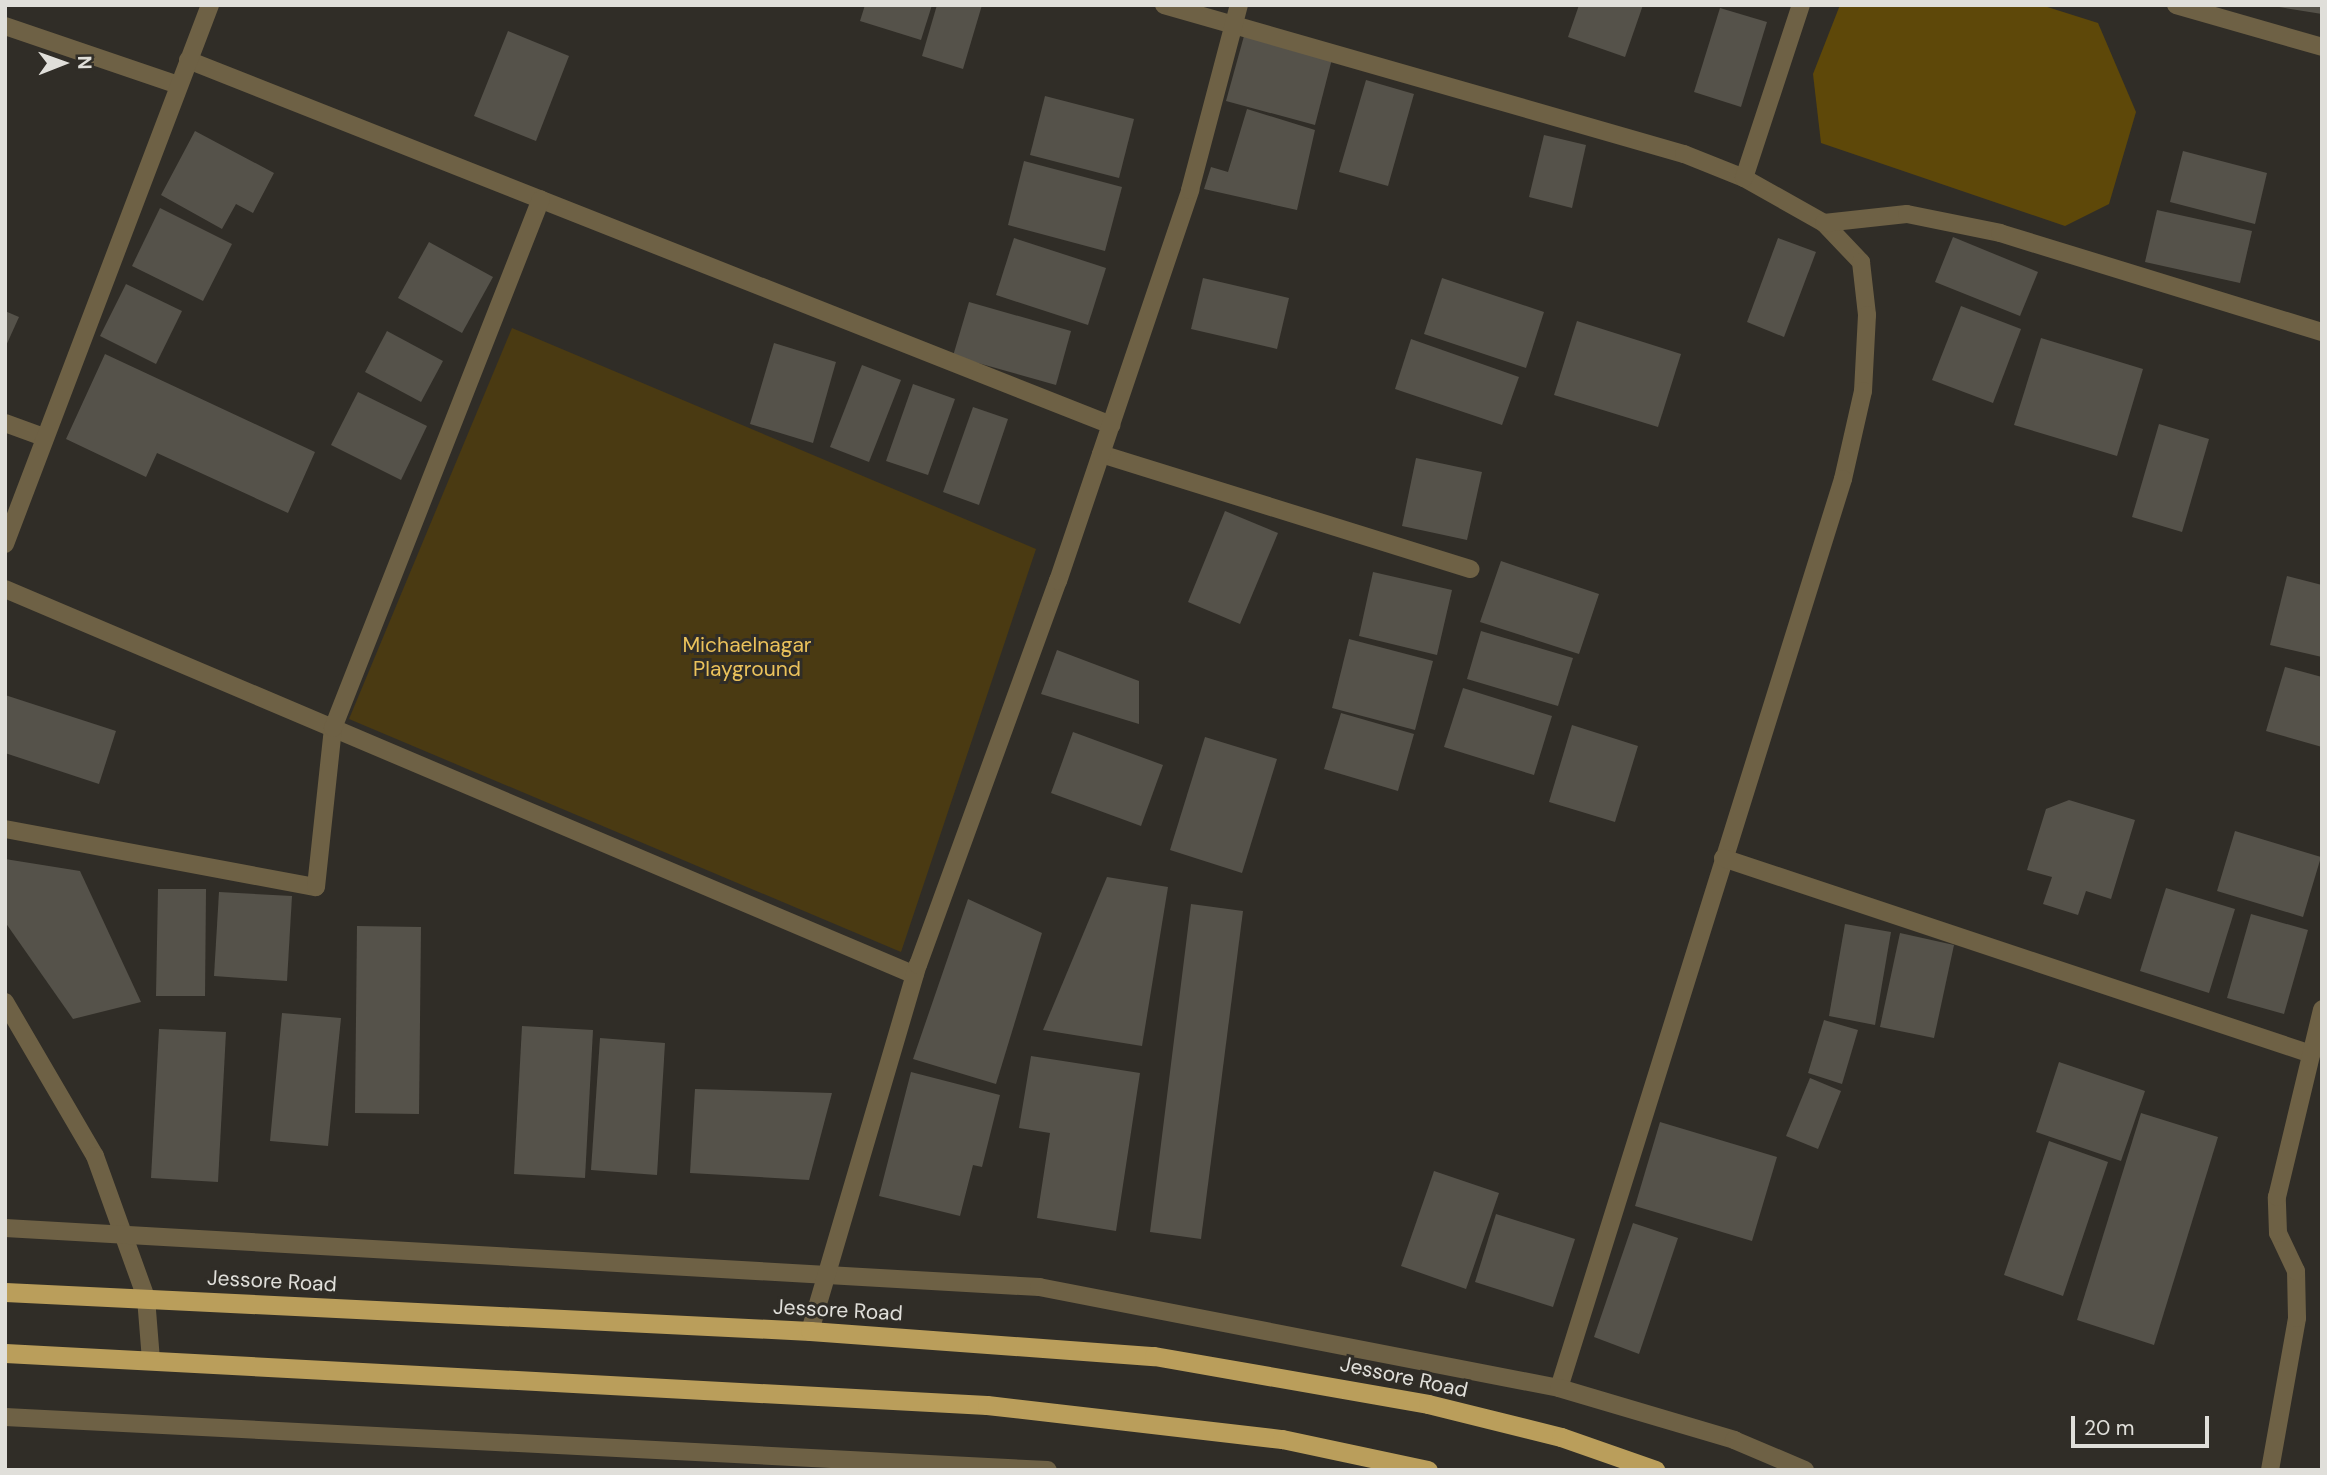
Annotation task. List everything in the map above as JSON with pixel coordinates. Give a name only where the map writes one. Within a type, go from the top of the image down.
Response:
[{"type":"highway","name":"Jessore Road","points":[[5,1292],[146,1297],[1023,1344],[1269,1372],[1553,1435],[1655,1470]]},
{"type":"highway","points":[[5,1353],[987,1405],[1282,1439],[1428,1470]]},
{"type":"street","points":[[5,544],[41,436],[209,5]]},
{"type":"street","points":[[1164,5],[1684,154],[1744,178],[1824,223],[1861,262],[1867,315],[1863,391],[1843,479],[1559,1388]]},
{"type":"street","points":[[810,1331],[915,975],[1101,454],[1190,190],[1239,5]]},
{"type":"street","points":[[1744,178],[1801,5]]},
{"type":"street","points":[[2176,5],[2322,47]]},
{"type":"street","points":[[5,26],[178,85]]},
{"type":"street","points":[[188,60],[1111,425]]},
{"type":"street","points":[[5,829],[316,887],[333,728],[541,199]]},
{"type":"street","points":[[1824,223],[1906,214],[2000,233],[2322,332]]},
{"type":"street","points":[[5,423],[41,436]]},
{"type":"street","points":[[1101,454],[1471,569]]},
{"type":"street","points":[[5,589],[915,975]]},
{"type":"street","points":[[1723,858],[2311,1054]]},
{"type":"street","points":[[5,1002],[95,1156],[146,1297],[150,1360]]},
{"type":"street","points":[[2270,1470],[2297,1318],[2296,1271],[2278,1233],[2277,1197],[2322,1009]]},
{"type":"street","points":[[5,1228],[125,1238],[825,1279],[1039,1287],[1559,1388],[1734,1440],[1805,1470]]},
{"type":"street","points":[[5,1417],[1048,1470]]},
{"type":"green space","name":"Michaelnagar Playground","points":[[512,328],[1036,549],[901,952],[349,719]]},
{"type":"shaded area","points":[[1840,5],[2041,5],[2098,23],[2136,112],[2109,204],[2065,226],[1821,143],[1813,74]]},
{"type":"building","points":[[865,5],[932,5],[921,40],[860,21]]},
{"type":"building","points":[[937,5],[982,5],[963,69],[922,56]]},
{"type":"building","points":[[1579,5],[1643,5],[1625,57],[1568,37]]},
{"type":"building","points":[[2322,5],[2322,14],[2279,7]]},
{"type":"building","points":[[1720,8],[1767,22],[1741,107],[1694,92]]},
{"type":"building","points":[[508,31],[569,56],[536,141],[474,116]]},
{"type":"building","points":[[1244,36],[1332,59],[1315,125],[1226,101]]},
{"type":"building","points":[[1366,80],[1414,94],[1388,186],[1339,172]]},
{"type":"building","points":[[1045,96],[1134,119],[1119,178],[1030,155]]},
{"type":"building","points":[[1247,109],[1315,130],[1297,210],[1204,189],[1211,167],[1228,172]]},
{"type":"building","points":[[195,131],[274,173],[253,213],[236,204],[222,229],[161,195]]},
{"type":"building","points":[[1544,135],[1586,145],[1572,208],[1529,197]]},
{"type":"building","points":[[2183,151],[2267,173],[2255,224],[2170,202]]},
{"type":"building","points":[[1024,161],[1122,187],[1105,251],[1008,225]]},
{"type":"building","points":[[160,208],[232,244],[203,301],[132,266]]},
{"type":"building","points":[[2157,210],[2252,231],[2240,283],[2145,262]]},
{"type":"building","points":[[1953,237],[2038,272],[2020,316],[1935,282]]},
{"type":"building","points":[[1014,238],[1106,268],[1088,325],[996,295]]},
{"type":"building","points":[[1778,238],[1816,252],[1784,337],[1747,322]]},
{"type":"building","points":[[429,242],[493,277],[462,333],[398,298]]},
{"type":"building","points":[[1203,278],[1289,298],[1277,349],[1191,329]]},
{"type":"building","points":[[1442,278],[1544,312],[1526,368],[1424,334]]},
{"type":"building","points":[[126,284],[182,311],[156,364],[100,336]]},
{"type":"building","points":[[969,302],[1071,331],[1056,385],[953,356]]},
{"type":"building","points":[[1961,306],[2021,329],[1993,403],[1932,380]]},
{"type":"building","points":[[5,311],[19,317],[5,348]]},
{"type":"building","points":[[1577,321],[1681,354],[1658,427],[1554,395]]},
{"type":"building","points":[[387,331],[443,361],[421,402],[365,372]]},
{"type":"building","points":[[2041,338],[2143,369],[2117,456],[2014,425]]},
{"type":"building","points":[[1411,339],[1519,377],[1502,425],[1395,389]]},
{"type":"building","points":[[774,343],[836,362],[813,443],[750,424]]},
{"type":"building","points":[[105,354],[315,452],[288,513],[157,453],[146,477],[66,439]]},
{"type":"building","points":[[862,365],[901,380],[869,462],[830,447]]},
{"type":"building","points":[[913,384],[955,399],[928,475],[886,461]]},
{"type":"building","points":[[358,392],[427,426],[401,480],[331,445]]},
{"type":"building","points":[[973,407],[1008,419],[979,505],[943,492]]},
{"type":"building","points":[[2159,424],[2209,439],[2182,532],[2132,517]]},
{"type":"building","points":[[1416,458],[1482,472],[1467,540],[1402,526]]},
{"type":"building","points":[[1225,511],[1278,533],[1240,624],[1188,602]]},
{"type":"building","points":[[1501,561],[1599,594],[1579,654],[1480,622]]},
{"type":"building","points":[[1373,572],[1452,590],[1437,655],[1359,636]]},
{"type":"building","points":[[2287,576],[2322,585],[2322,657],[2270,645]]},
{"type":"building","points":[[1481,631],[1573,658],[1558,706],[1467,679]]},
{"type":"building","points":[[1349,639],[1433,661],[1415,730],[1332,708]]},
{"type":"building","points":[[1057,650],[1139,681],[1139,724],[1041,694]]},
{"type":"building","points":[[2285,667],[2322,677],[2322,747],[2266,731]]},
{"type":"building","points":[[1463,688],[1552,716],[1534,775],[1444,747]]},
{"type":"building","points":[[5,695],[116,731],[99,784],[5,753]]},
{"type":"building","points":[[1341,713],[1414,734],[1398,791],[1324,769]]},
{"type":"building","points":[[1572,725],[1638,746],[1615,822],[1549,802]]},
{"type":"building","points":[[1073,732],[1163,765],[1141,826],[1051,793]]},
{"type":"building","points":[[1205,737],[1277,759],[1242,873],[1170,850]]},
{"type":"building","points":[[2069,800],[2135,820],[2111,899],[2086,891],[2078,915],[2043,904],[2052,877],[2027,870],[2046,809]]},
{"type":"building","points":[[2235,831],[2321,857],[2303,917],[2217,891]]},
{"type":"building","points":[[5,859],[80,871],[141,1002],[73,1019],[5,922]]},
{"type":"building","points":[[1107,877],[1168,887],[1142,1046],[1043,1030]]},
{"type":"building","points":[[2166,888],[2235,909],[2209,993],[2140,971]]},
{"type":"building","points":[[158,889],[206,889],[205,996],[156,996]]},
{"type":"building","points":[[219,892],[292,896],[287,981],[214,976]]},
{"type":"building","points":[[968,899],[1042,933],[996,1084],[913,1059]]},
{"type":"building","points":[[1191,904],[1243,911],[1201,1239],[1150,1232]]},
{"type":"building","points":[[2251,914],[2308,930],[2284,1014],[2227,998]]},
{"type":"building","points":[[1845,924],[1891,932],[1875,1025],[1829,1016]]},
{"type":"building","points":[[357,926],[421,927],[419,1114],[355,1113]]},
{"type":"building","points":[[1900,933],[1954,945],[1934,1038],[1880,1027]]},
{"type":"building","points":[[282,1013],[341,1018],[328,1146],[270,1141]]},
{"type":"building","points":[[1824,1020],[1858,1030],[1842,1084],[1808,1073]]},
{"type":"building","points":[[522,1026],[593,1030],[585,1178],[514,1174]]},
{"type":"building","points":[[159,1029],[226,1032],[218,1182],[151,1178]]},
{"type":"building","points":[[600,1038],[665,1043],[657,1175],[591,1170]]},
{"type":"building","points":[[1031,1056],[1140,1073],[1116,1231],[1037,1218],[1050,1133],[1019,1128]]},
{"type":"building","points":[[2059,1062],[2145,1091],[2121,1161],[2036,1132]]},
{"type":"building","points":[[911,1072],[1000,1095],[982,1167],[973,1165],[960,1216],[879,1196]]},
{"type":"building","points":[[1810,1078],[1841,1091],[1818,1149],[1786,1136]]},
{"type":"building","points":[[695,1089],[832,1093],[809,1180],[690,1173]]},
{"type":"building","points":[[2141,1113],[2218,1137],[2154,1345],[2077,1320]]},
{"type":"building","points":[[1660,1122],[1777,1157],[1752,1241],[1635,1206]]},
{"type":"building","points":[[2049,1141],[2108,1162],[2063,1296],[2004,1275]]},
{"type":"building","points":[[1434,1171],[1499,1193],[1466,1289],[1401,1266]]},
{"type":"building","points":[[1496,1214],[1575,1239],[1553,1307],[1475,1282]]},
{"type":"building","points":[[1633,1223],[1678,1238],[1639,1354],[1594,1337]]}]
